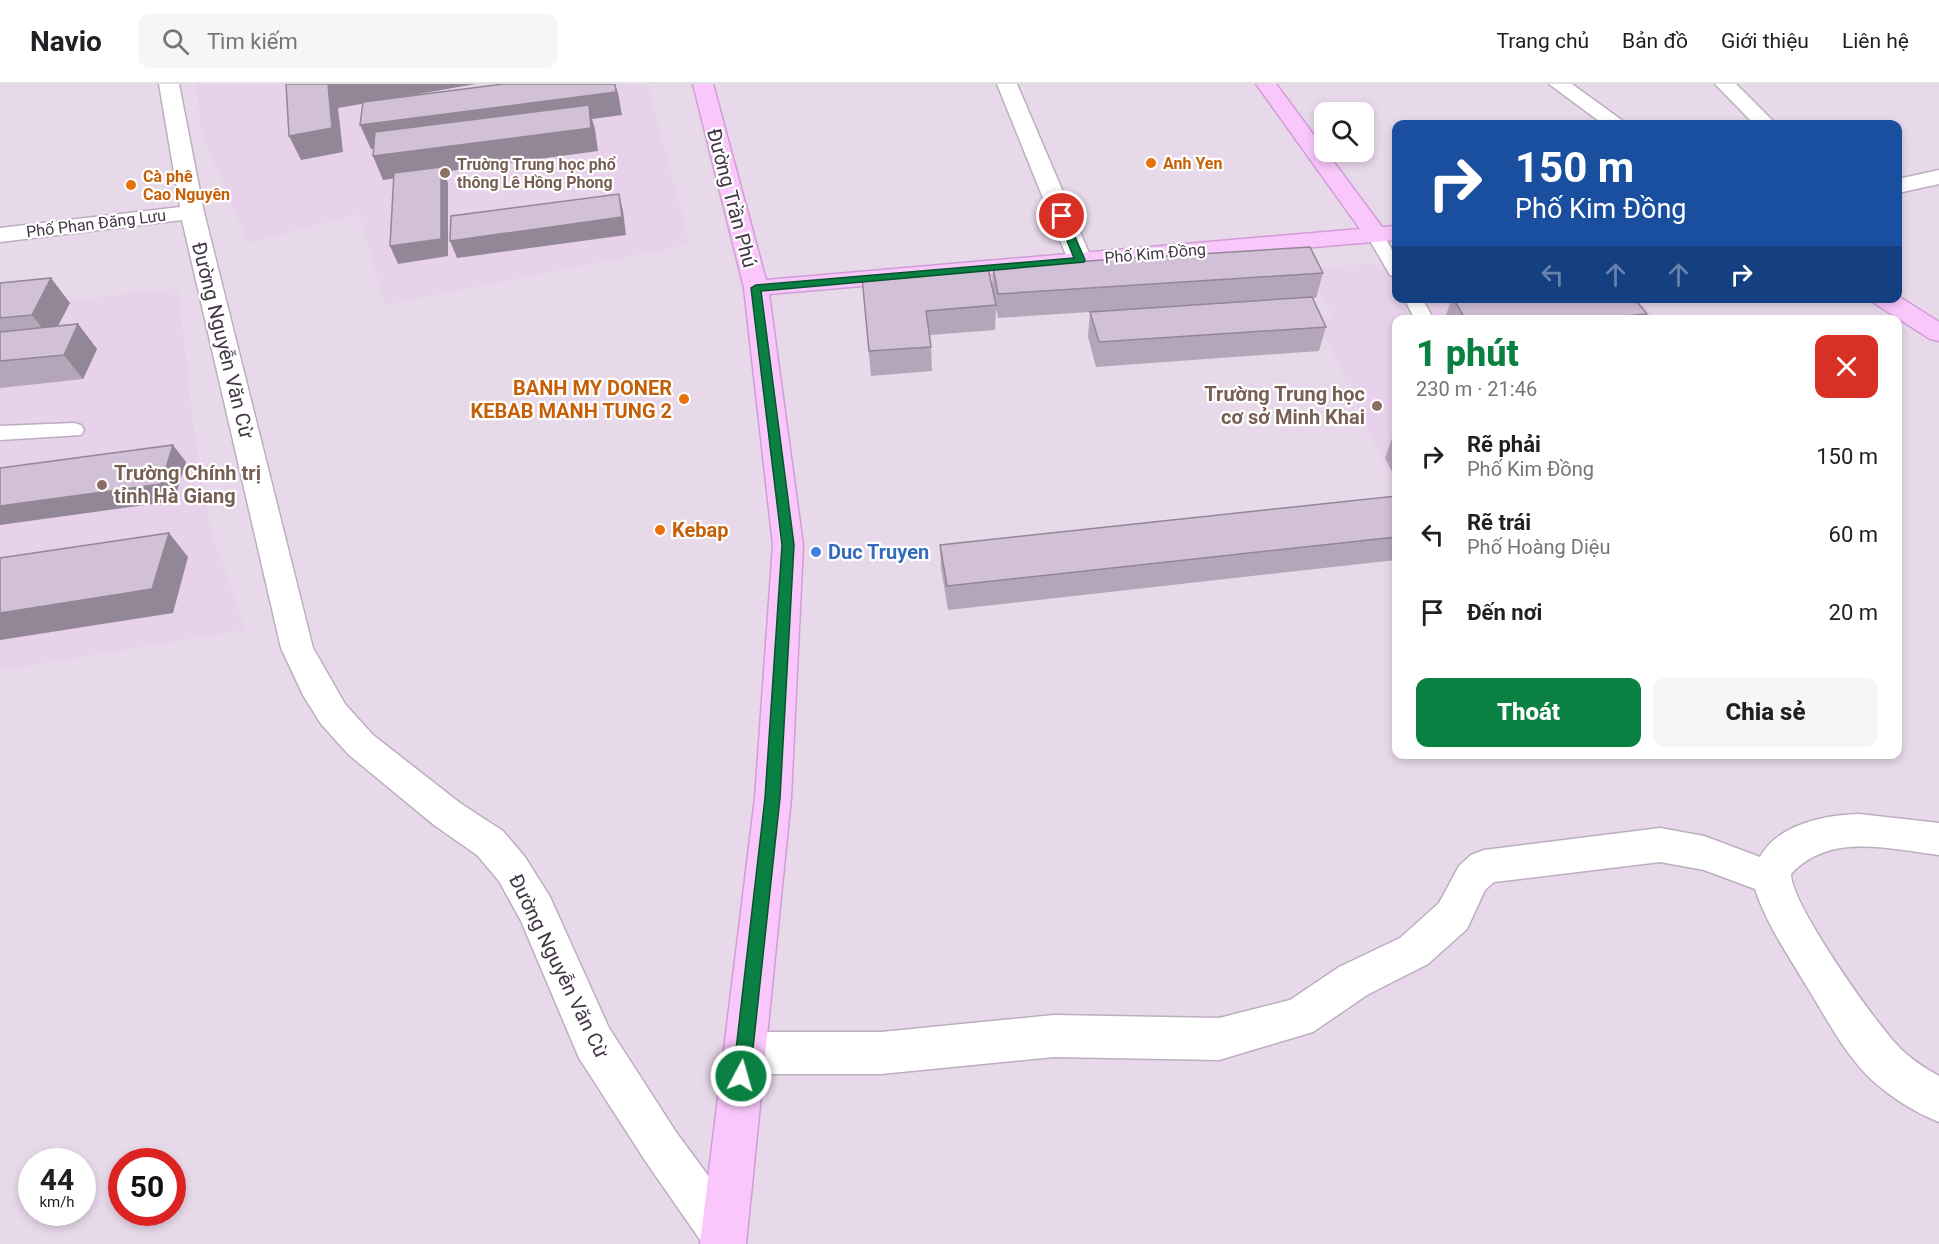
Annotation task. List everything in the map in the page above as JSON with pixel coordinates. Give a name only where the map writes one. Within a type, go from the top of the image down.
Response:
[{"type":"main road","name":"Đường Trần Phú","points":[[703,84],[756,288],[788,545],[773,798],[723,1239]]},
{"type":"main road","points":[[1266,84],[1386,233]]},
{"type":"main road","name":"Phố Kim Đồng","points":[[756,288],[1386,233]]},
{"type":"main road","points":[[1891,303],[1939,333]]},
{"type":"street","name":"Đường Nguyễn Văn Cừ","points":[[169,84],[192,212],[297,648],[315,685],[333,714],[361,745],[447,814],[490,843],[512,869],[536,910],[594,1043],[723,1239]]},
{"type":"street","points":[[1007,84],[1080,260]]},
{"type":"street","points":[[1559,84],[1610,120]]},
{"type":"street","points":[[1725,84],[1761,120]]},
{"type":"street","points":[[1902,185],[1939,177]]},
{"type":"street","name":"Phố Phan Đăng Lưu","points":[[0,235],[192,212]]},
{"type":"street","points":[[1939,839],[1868,831],[1814,835],[1798,842],[1774,864],[1771,878],[1777,896],[1795,932],[1862,1035],[1885,1063],[1939,1101]]},
{"type":"street","points":[[744,1053],[881,1053],[1054,1036],[1220,1039],[1299,1018],[1353,981],[1414,951],[1452,916],[1472,878],[1484,867],[1660,845],[1704,853],[1771,878]]},
{"type":"lane","points":[[1386,233],[1392,256]]},
{"type":"lane","points":[[0,433],[74,429]]},
{"type":"shaded area","points":[[0,84],[1939,84],[1939,1244],[0,1244]]},
{"type":"shaded area","name":"Truờng Trung học phổ thông Lê Hồng Phong","points":[[196,84],[648,84],[690,245],[385,305],[359,214],[248,243],[201,132]]},
{"type":"shaded area","name":"Trường Trung học cơ sở Minh Khai","points":[[1392,262],[1392,303],[1644,303],[1653,315],[1392,315],[1392,483],[1315,313],[1334,318],[1305,268]]},
{"type":"shaded area","name":"Trường Chính trị tỉnh Hà Giang","points":[[178,288],[195,436],[212,534],[246,630],[0,671],[0,308]]},
{"type":"building","points":[[286,84],[328,84],[332,128],[289,136]]},
{"type":"building","points":[[503,84],[615,84],[616,92],[360,125],[363,102]]},
{"type":"building","points":[[589,105],[591,128],[373,156],[375,132]]},
{"type":"building","points":[[441,167],[441,239],[390,246],[394,173]]},
{"type":"building","points":[[619,194],[622,217],[450,241],[451,216]]},
{"type":"building","points":[[1310,247],[1323,273],[998,294],[993,267]]},
{"type":"building","points":[[988,268],[996,305],[926,311],[931,347],[869,351],[862,277]]},
{"type":"building","points":[[51,278],[32,315],[0,318],[0,283]]},
{"type":"building","points":[[1312,297],[1326,327],[1099,342],[1090,312]]},
{"type":"building","points":[[1456,303],[1638,303],[1647,314],[1636,315],[1463,315]]},
{"type":"building","points":[[78,324],[64,355],[0,361],[0,332]]},
{"type":"building","points":[[173,445],[161,484],[0,506],[0,468]]},
{"type":"building","points":[[1392,496],[1392,537],[947,586],[940,545]]},
{"type":"building","points":[[169,533],[152,589],[0,613],[0,558]]},
{"type":"place","name":"Anh Yen","points":[[1151,163]]},
{"type":"place","name":"Truờng Trung học phổ thông Lê Hồng Phong","points":[[445,173]]},
{"type":"place","name":"Cà phê Cao Nguyên","points":[[131,185]]},
{"type":"place","name":"BANH MY DONER KEBAB MANH TUNG 2","points":[[684,399]]},
{"type":"place","name":"Trường Trung học cơ sở Minh Khai","points":[[1377,406]]},
{"type":"place","name":"Trường Chính trị tỉnh Hà Giang","points":[[102,485]]},
{"type":"place","name":"Kebap","points":[[660,530]]},
{"type":"place","name":"Duc Truyen","points":[[816,552]]},
{"type":"route","points":[[741,1076],[773,798],[788,545],[756,288],[1080,260],[1062,216]]}]
